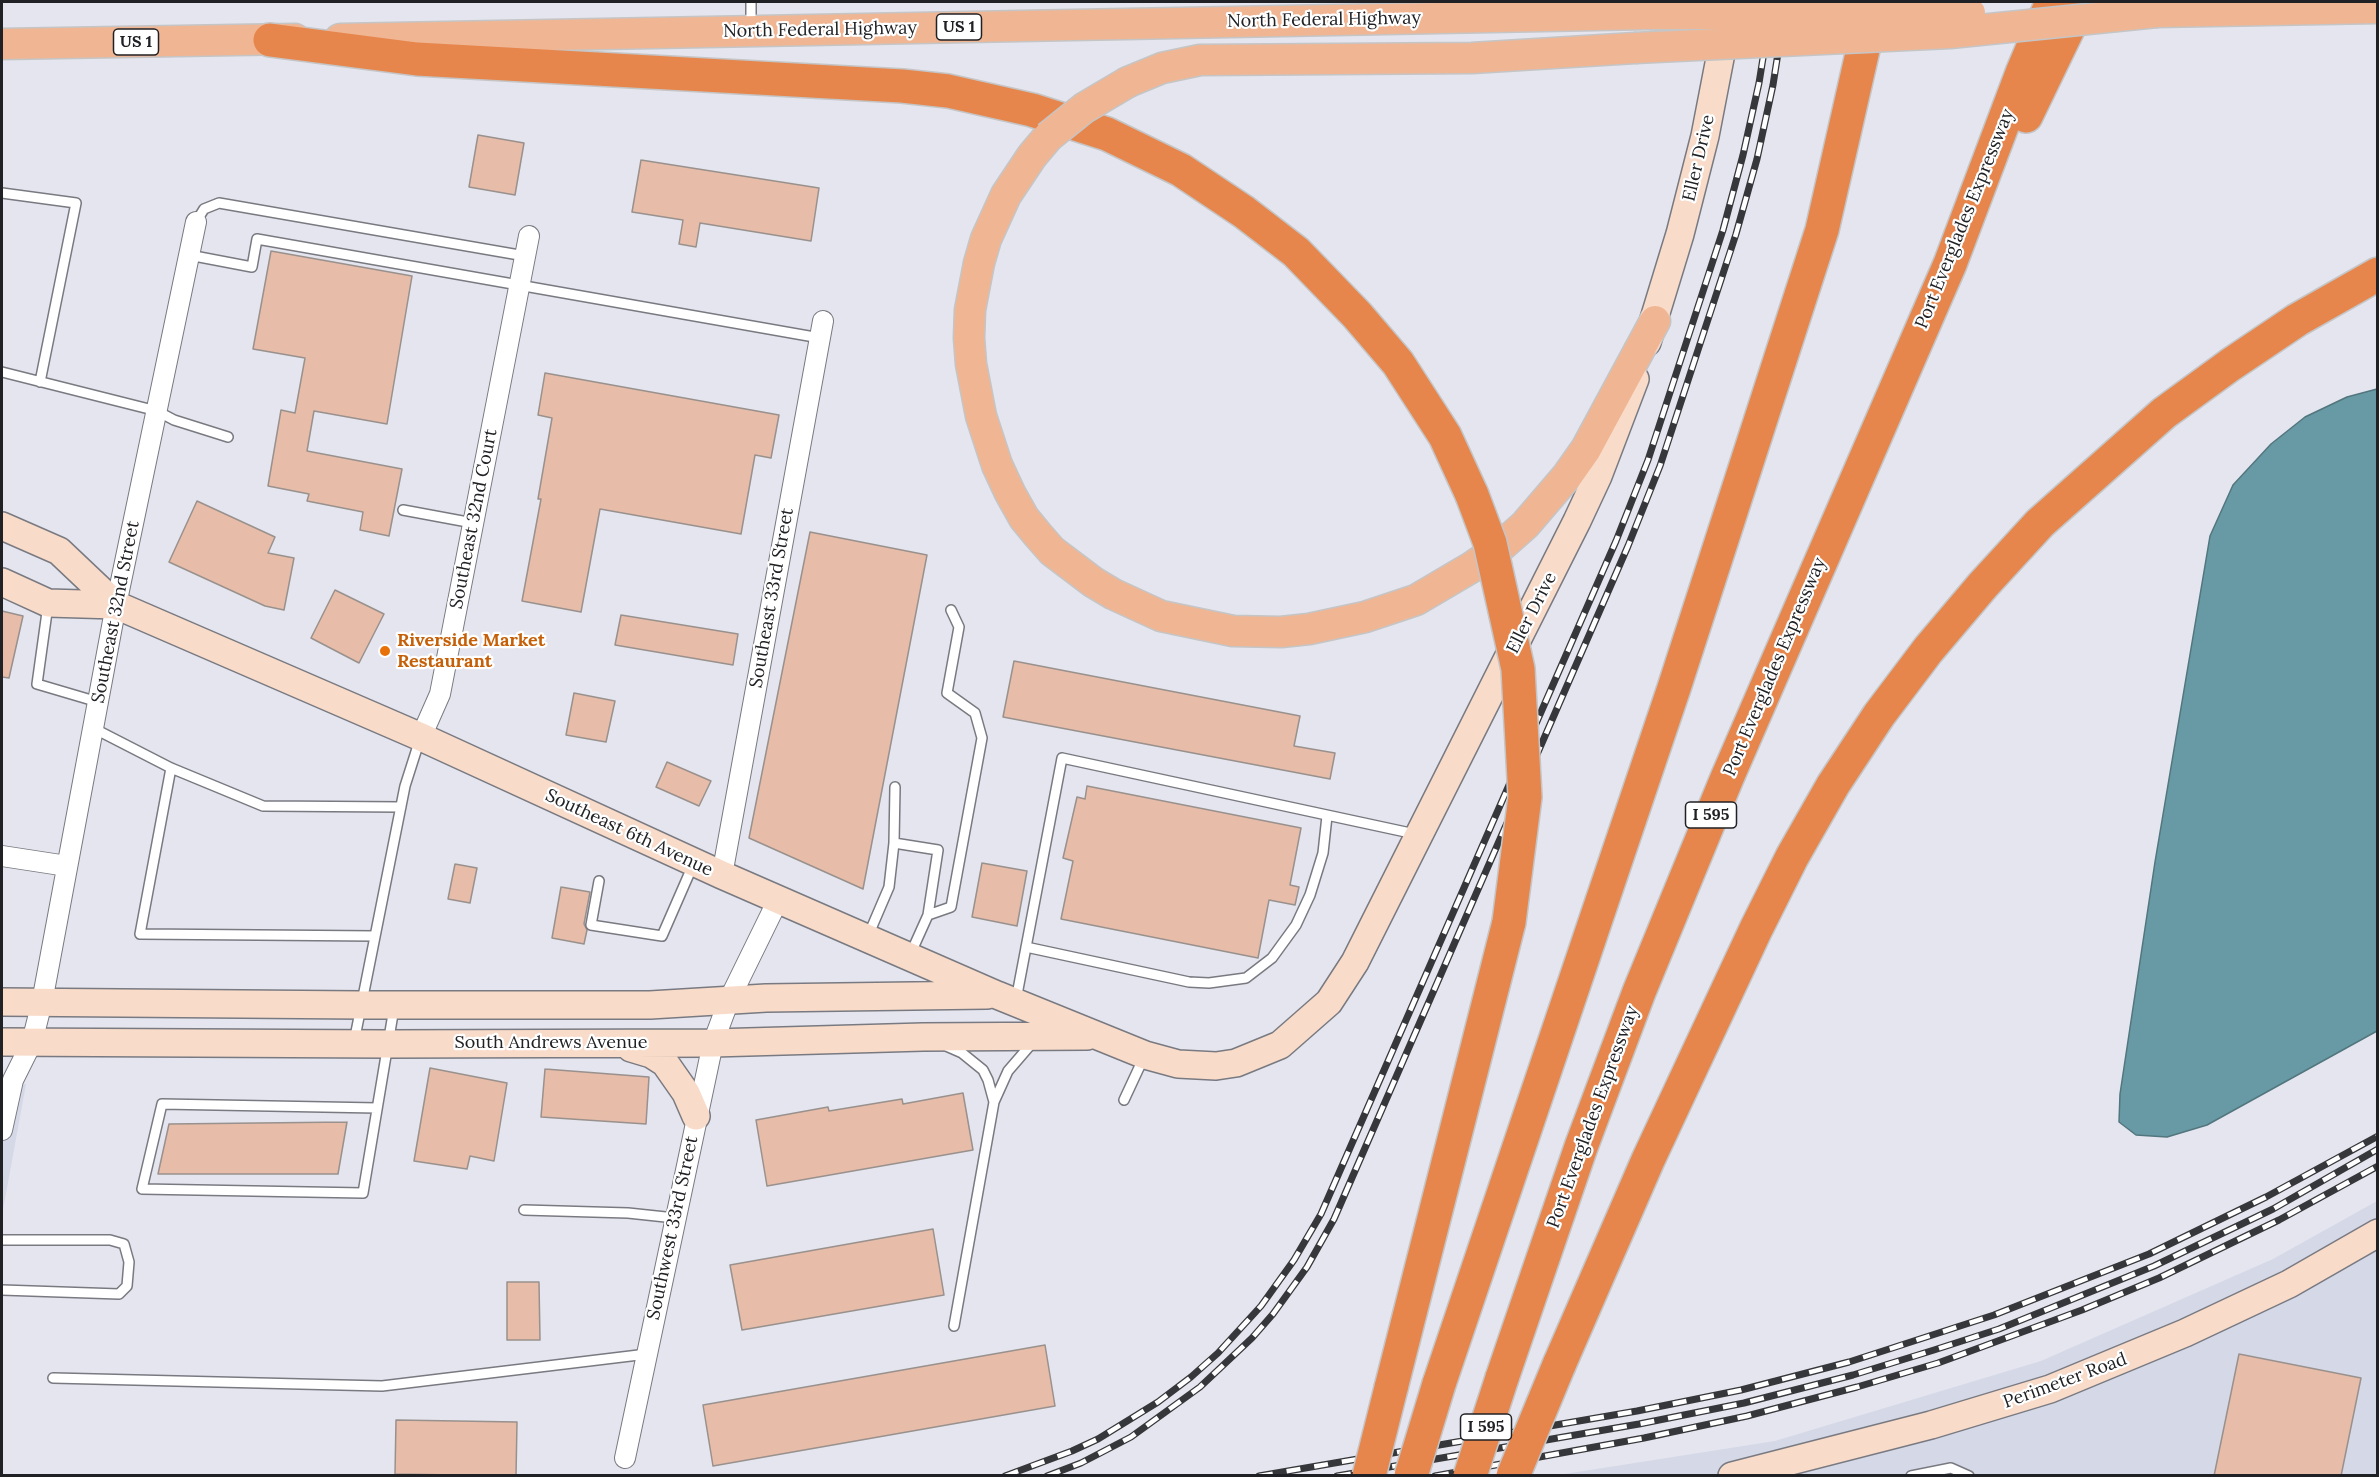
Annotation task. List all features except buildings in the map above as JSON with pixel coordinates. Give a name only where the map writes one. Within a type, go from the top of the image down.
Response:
[{"type":"highway","points":[[1822,230],[1874,2]]},
{"type":"highway","points":[[1411,1476],[1674,688],[1822,230],[1884,53],[1899,2]]},
{"type":"highway","name":"Port Everglades Expressway","points":[[1470,1476],[1577,1158],[1651,962],[1761,699],[1950,264],[2022,74],[2052,2]]},
{"type":"highway","points":[[1950,264],[2081,2]]},
{"type":"highway","points":[[270,40],[417,59],[902,86],[948,91],[1032,110],[1107,134],[1181,170],[1244,213],[1296,252],[1358,315],[1398,363],[1445,436],[1472,495],[1490,543],[1518,669],[1525,797],[1509,922],[1370,1476]]},
{"type":"highway","points":[[1513,1476],[1653,1149],[1736,971],[1792,857],[1833,785],[1879,715],[1928,650],[2040,523],[2164,413],[2297,320],[2378,274]]},
{"type":"main road","name":"North Federal Highway","points":[[270,40],[1649,14],[2378,9]]},
{"type":"main road","points":[[1655,321],[1586,449],[1567,476],[1525,525],[1499,548],[1416,600],[1365,618],[1281,632],[1233,631],[1161,616],[1120,598],[1093,582],[1052,551],[1024,518],[997,465],[981,416],[971,364],[969,338],[970,310],[986,239],[1006,195],[1032,156],[1048,137],[1084,108],[1128,82],[1180,63],[1210,60],[1472,58],[1950,33],[2157,12]]},
{"type":"main road","name":"US 1","points":[[2,44],[270,40]]},
{"type":"street","name":"Eller Drive","points":[[1145,1055],[1178,1065],[1196,1066],[1226,1064],[1257,1056],[1280,1045],[1329,1002],[1355,962],[1577,521],[1618,424],[1655,321],[1705,136],[1731,2]]},
{"type":"street","name":"Southeast 32nd Street","points":[[2,1130],[13,1080],[32,1042],[42,1002],[116,605],[196,222]]},
{"type":"street","name":"Southeast 32nd Court","points":[[421,736],[440,694],[529,236]]},
{"type":"street","name":"Southeast 33rd Street","points":[[722,876],[821,329]]},
{"type":"street","name":"Southeast 6th Avenue","points":[[2,526],[59,551],[116,605],[421,736],[722,876],[1145,1055]]},
{"type":"street","name":"Southeast 6th Avenue","points":[[2,582],[48,603],[116,605]]},
{"type":"street","points":[[2,856],[67,866]]},
{"type":"street","name":"Southwest 33rd Street","points":[[625,1458],[713,1043],[729,1000],[778,900]]},
{"type":"street","points":[[2,1002],[650,1005],[729,1000],[1007,998]]},
{"type":"street","name":"South Andrews Avenue","points":[[2,1042],[713,1043],[923,1037],[1100,1036]]},
{"type":"street","points":[[616,1043],[651,1054],[665,1063],[686,1093],[696,1116]]},
{"type":"street","name":"Perimeter Road","points":[[1732,1476],[1931,1425],[2050,1389],[2175,1337],[2278,1289],[2378,1233]]},
{"type":"lane","points":[[751,2],[751,31]]},
{"type":"lane","points":[[2,193],[76,203],[40,382]]},
{"type":"lane","points":[[196,222],[204,209],[219,203],[525,256]]},
{"type":"lane","points":[[189,255],[252,267],[257,239],[519,286],[821,329]]},
{"type":"lane","points":[[2,372],[157,411],[174,420],[228,437]]},
{"type":"lane","points":[[403,510],[473,523]]},
{"type":"lane","points":[[48,603],[37,684],[98,702]]},
{"type":"lane","points":[[928,915],[951,907],[982,738],[975,713],[946,693],[959,627],[951,610]]},
{"type":"lane","points":[[93,728],[171,768],[263,806],[401,807]]},
{"type":"lane","name":"Southeast 32nd Court","points":[[353,1044],[405,786],[421,736]]},
{"type":"lane","points":[[1007,998],[1026,947],[1062,758],[1420,835]]},
{"type":"lane","points":[[171,768],[140,934],[375,936]]},
{"type":"lane","points":[[867,938],[889,887],[894,843],[894,787]]},
{"type":"lane","points":[[1026,947],[1189,982],[1209,983],[1246,978],[1272,958],[1296,925],[1310,895],[1323,853],[1327,816]]},
{"type":"lane","points":[[894,843],[938,850],[928,915],[910,957]]},
{"type":"lane","points":[[599,881],[591,925],[662,936],[694,862]]},
{"type":"lane","points":[[377,1108],[162,1104],[142,1189],[363,1193],[394,1005]]},
{"type":"lane","points":[[954,1326],[994,1101],[1008,1071],[1039,1036]]},
{"type":"lane","points":[[923,1037],[962,1053],[974,1061],[983,1070],[988,1080],[994,1101]]},
{"type":"lane","points":[[1124,1100],[1145,1055]]},
{"type":"lane","points":[[524,1210],[628,1213],[675,1218]]},
{"type":"lane","points":[[2,1240],[110,1240],[124,1244],[129,1262],[127,1286],[119,1294],[2,1290]]},
{"type":"lane","points":[[54,1377],[382,1386],[647,1354]]},
{"type":"lane","points":[[1911,1476],[1951,1468],[1969,1476]]},
{"type":"shaded area","points":[[2,1084],[26,1084],[2,1215]]},
{"type":"shaded area","points":[[2377,1201],[2377,1475],[1552,1476],[1775,1441],[2041,1361],[2273,1259]]},
{"type":"water","points":[[2377,389],[2377,1031],[2207,1125],[2167,1137],[2136,1135],[2119,1122],[2120,1094],[2155,862],[2210,536],[2233,485],[2271,444],[2305,417],[2347,397]]},
{"type":"railway","points":[[1005,1476],[1098,1439],[1158,1402],[1191,1377],[1218,1353],[1261,1306],[1294,1260],[1321,1214],[1616,541],[1648,460],[1723,230],[1759,83],[1772,2]]},
{"type":"railway","points":[[1047,1476],[1081,1463],[1131,1437],[1200,1387],[1252,1338],[1273,1314],[1307,1267],[1334,1219],[1628,546],[1660,466],[1736,234],[1757,159],[1773,85],[1786,2]]},
{"type":"railway","points":[[1259,1476],[1637,1411],[1741,1390],[1849,1362],[1994,1315],[2149,1254],[2266,1197],[2378,1136]]},
{"type":"railway","points":[[1337,1476],[1639,1424],[1744,1403],[1853,1375],[1934,1350],[1999,1329],[2154,1266],[2273,1209],[2378,1149]]},
{"type":"railway","points":[[1435,1476],[1644,1438],[1747,1416],[1938,1363],[2082,1310],[2159,1278],[2279,1220],[2378,1166]]},
{"type":"place","name":"Riverside Market Restaurant","points":[[385,651]]}]
